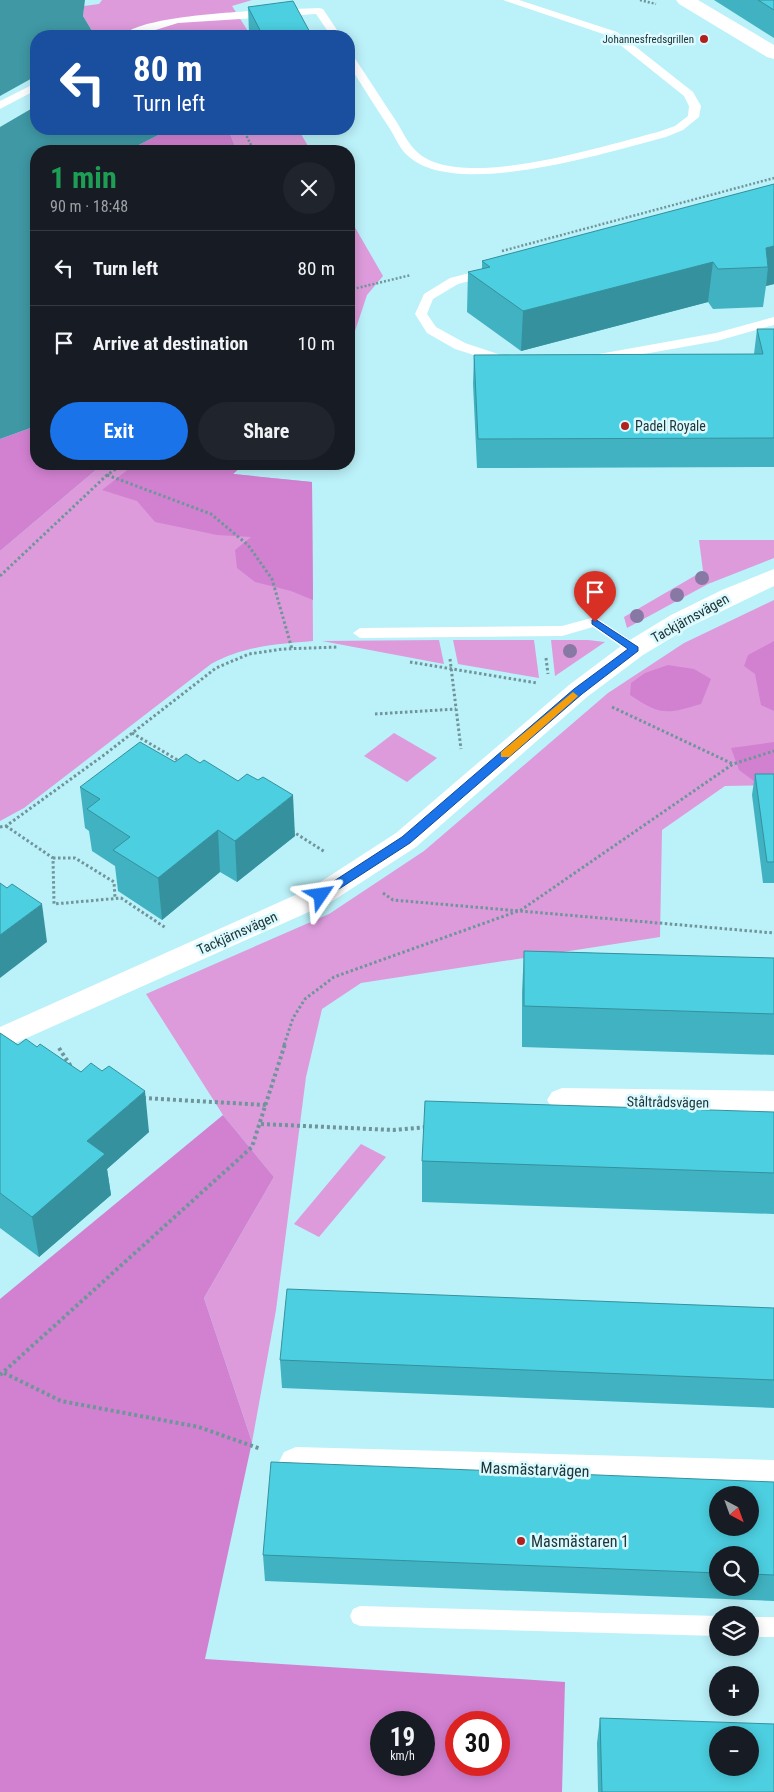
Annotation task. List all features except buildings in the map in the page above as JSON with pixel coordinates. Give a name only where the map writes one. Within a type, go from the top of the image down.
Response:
[{"type":"street","points":[[685,0],[774,53]]},
{"type":"street","name":"Tackjärnsvägen","points":[[0,1039],[321,895],[406,840],[578,691],[634,649],[688,617],[774,576]]},
{"type":"street","name":"Ståltrådsvägen","points":[[562,1100],[774,1103]]},
{"type":"street","name":"Masmästarvägen","points":[[296,1462],[774,1475]]},
{"type":"lane","points":[[319,11],[326,0]]},
{"type":"lane","points":[[355,65],[411,154],[432,164],[458,171],[489,172],[531,166],[662,135],[679,128],[693,117],[695,106],[689,94],[613,34],[508,0]]},
{"type":"lane","points":[[143,30],[178,20],[319,11]]},
{"type":"lane","points":[[319,11],[332,30]]},
{"type":"lane","points":[[0,106],[30,89]]},
{"type":"lane","points":[[501,269],[454,281],[428,297],[421,314],[431,330],[460,346],[499,360],[517,363]]},
{"type":"lane","points":[[586,361],[717,337],[774,321]]},
{"type":"lane","points":[[360,633],[562,632],[595,622],[634,649]]},
{"type":"lane","points":[[360,1616],[709,1626]]},
{"type":"lane","points":[[759,1627],[774,1628]]},
{"type":"path","points":[[499,251],[774,178]]},
{"type":"path","points":[[355,289],[414,274]]},
{"type":"path","points":[[0,576],[115,470]]},
{"type":"path","points":[[107,476],[158,492],[211,514],[248,545],[272,579],[292,649]]},
{"type":"path","points":[[446,633],[461,754]]},
{"type":"path","points":[[0,827],[6,826],[216,668],[250,654],[292,649],[336,647],[345,649]]},
{"type":"path","points":[[404,660],[578,691],[733,764]]},
{"type":"path","points":[[375,714],[456,709]]},
{"type":"path","points":[[132,732],[182,763]]},
{"type":"path","points":[[296,1462],[199,1427],[61,1401],[2,1374],[252,1147],[261,1124],[293,1018],[305,999],[334,977],[522,910],[733,764],[774,751]]},
{"type":"path","points":[[6,826],[53,858],[74,858],[114,882],[115,898]]},
{"type":"path","points":[[290,830],[356,873],[393,900],[774,933]]},
{"type":"path","points":[[53,858],[54,904],[120,898],[168,929]]},
{"type":"path","points":[[58,1047],[74,1071]]},
{"type":"path","points":[[138,1098],[266,1105]]},
{"type":"path","points":[[261,1124],[383,1130],[431,1127]]},
{"type":"shaded area","points":[[102,0],[252,0],[232,6],[247,30],[91,30],[83,16],[84,6],[99,4]]},
{"type":"shaded area","points":[[158,135],[230,135],[235,145],[139,145]]},
{"type":"shaded area","points":[[230,135],[302,135],[307,145],[235,145]]},
{"type":"shaded area","points":[[355,227],[383,276],[367,295],[355,331]]},
{"type":"shaded area","points":[[30,428],[30,470],[96,470],[0,551],[0,439]]},
{"type":"shaded area","points":[[96,470],[237,470],[233,474],[312,482],[313,641],[248,650],[211,664],[24,808],[0,821],[0,551]]},
{"type":"shaded area","points":[[127,470],[237,470],[233,474],[312,482],[313,600],[291,591],[255,582],[237,568],[235,550],[251,537],[217,535],[155,522],[137,501],[102,490]]},
{"type":"shaded area","points":[[699,540],[774,540],[774,558],[708,584],[627,628],[624,617],[703,571]]},
{"type":"shaded area","points":[[774,600],[774,785],[725,786],[662,830],[660,937],[361,983],[322,1009],[306,1077],[276,1310],[252,1442],[204,1298],[274,1177],[223,1115],[146,994],[329,914],[424,851],[608,693],[684,643]]},
{"type":"shaded area","points":[[439,640],[444,664],[322,641]]},
{"type":"shaded area","points":[[453,640],[534,640],[539,678],[458,664]]},
{"type":"shaded area","points":[[551,640],[588,640],[605,642],[555,676]]},
{"type":"shaded area","points":[[774,641],[774,711],[761,705],[755,674],[744,666],[748,655]]},
{"type":"shaded area","points":[[668,665],[694,669],[711,679],[701,704],[680,710],[664,711],[649,707],[630,695],[631,683],[645,673]]},
{"type":"shaded area","points":[[394,733],[437,758],[407,782],[364,756]]},
{"type":"shaded area","points":[[774,742],[774,779],[754,781],[739,770],[731,748]]},
{"type":"shaded area","points":[[223,1115],[274,1177],[204,1298],[252,1442],[205,1659],[565,1682],[562,1792],[0,1792],[0,1299]]},
{"type":"shaded area","points":[[361,1144],[386,1157],[319,1237],[294,1224]]},
{"type":"water","points":[[0,0],[85,0],[83,16],[91,30],[30,30],[30,79],[0,96]]},
{"type":"water","points":[[30,110],[30,135],[158,135],[139,145],[30,145],[30,428],[0,439],[0,127]]},
{"type":"slow traffic","points":[[505,754],[573,696]]},
{"type":"place","name":"Johannesfredsgrillen","points":[[704,39]]},
{"type":"place","name":"Padel Royale","points":[[625,426]]},
{"type":"place","name":"Masmästaren 1","points":[[521,1541]]},
{"type":"route","points":[[321,895],[406,840],[578,691],[634,649],[595,622]]}]
